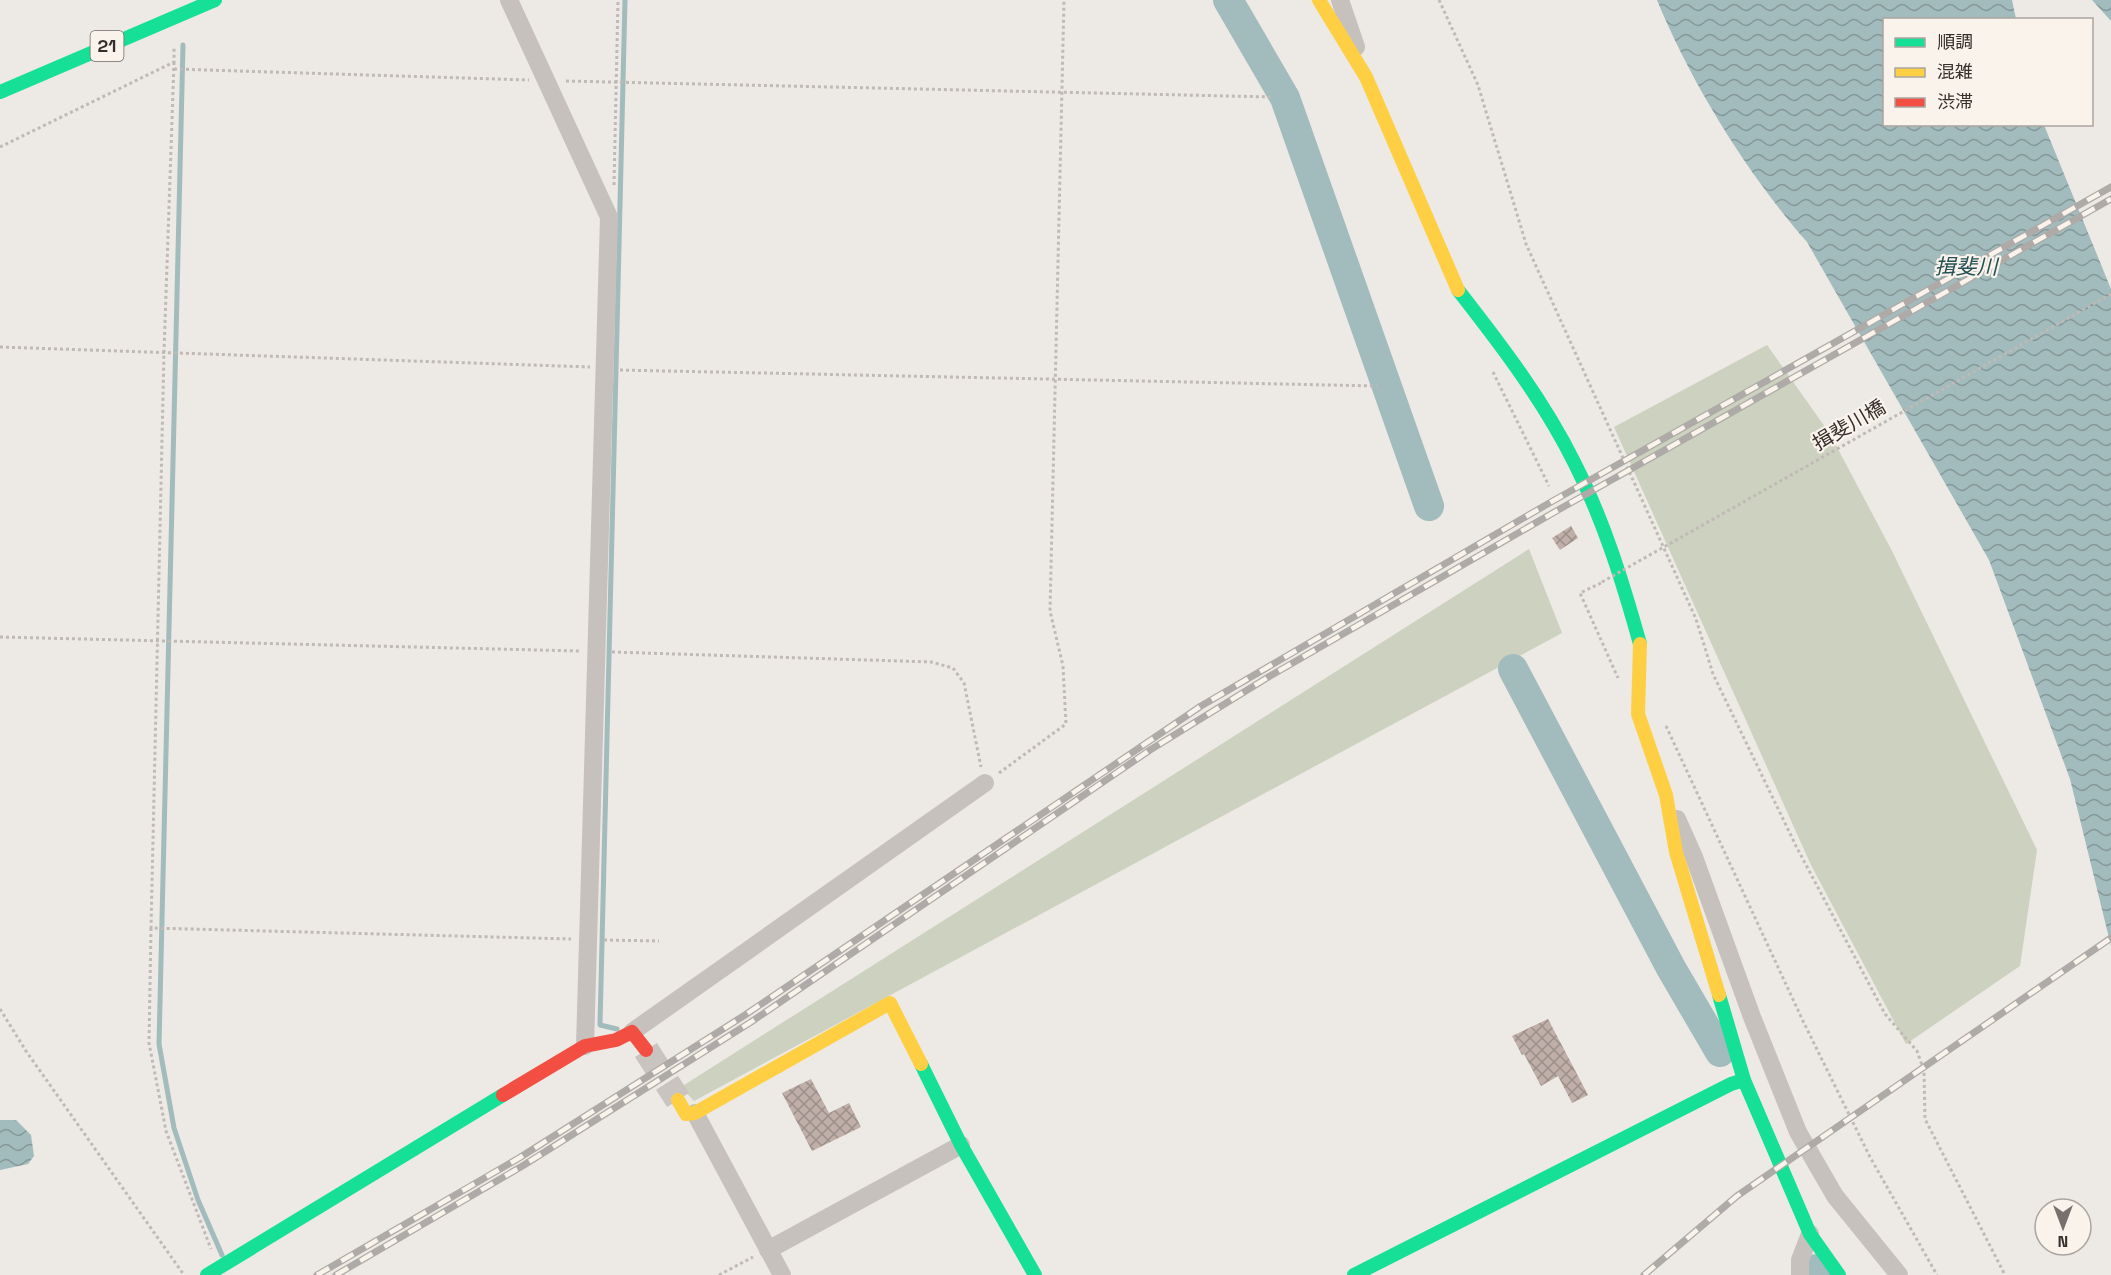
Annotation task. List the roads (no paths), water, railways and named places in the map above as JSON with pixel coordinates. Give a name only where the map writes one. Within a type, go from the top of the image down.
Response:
[{"type":"main road","name":"21","points":[[0,92],[215,0]]},
{"type":"main road","points":[[1319,0],[1366,77],[1458,290],[1510,356],[1549,419],[1575,463],[1601,523],[1626,594],[1641,651],[1638,714],[1666,795],[1677,852],[1744,1080],[1810,1234],[1839,1275]]},
{"type":"main road","points":[[678,1100],[686,1114],[695,1113],[890,1003],[961,1145],[1035,1275]]},
{"type":"main road","points":[[213,1271],[585,1046],[616,1040],[632,1032],[646,1050]]},
{"type":"main road","points":[[1354,1275],[1565,1166],[1744,1080]]},
{"type":"street","points":[[509,0],[609,217],[585,1046]]},
{"type":"street","points":[[1340,0],[1366,77]]},
{"type":"street","points":[[632,1032],[985,783]]},
{"type":"street","points":[[1666,795],[1694,857],[1752,1017],[1798,1132],[1835,1196],[1899,1275]]},
{"type":"street","points":[[695,1113],[782,1275]]},
{"type":"street","points":[[768,1250],[961,1145]]},
{"type":"street","points":[[1800,1275],[1800,1260],[1810,1234]]},
{"type":"water","name":"揖斐川","points":[[1657,0],[2012,0],[2016,18],[1883,18],[1883,126],[2044,126],[2111,289],[2111,946],[2070,779],[1989,560],[1807,242],[1763,188],[1723,127],[1686,63]]},
{"type":"water","points":[[2092,0],[2111,0],[2111,21]]},
{"type":"water","points":[[0,1120],[16,1120],[31,1135],[34,1156],[28,1164],[0,1170]]},
{"type":"waterway","points":[[617,1029],[600,1025],[625,0]]},
{"type":"waterway","points":[[1228,0],[1285,98],[1429,506]]},
{"type":"waterway","points":[[183,45],[159,1044],[174,1128],[198,1200],[222,1255]]},
{"type":"waterway","points":[[1513,669],[1671,968],[1720,1052]]},
{"type":"waterway","points":[[1816,1269],[1820,1275]]},
{"type":"tunnel","points":[[646,1050],[678,1100]]},
{"type":"railway","points":[[317,1275],[519,1158],[745,1015],[1201,706],[1551,502],[2111,187]]},
{"type":"railway","points":[[336,1275],[524,1165],[751,1022],[1150,750],[1270,676],[1558,510],[2111,199]]},
{"type":"railway","points":[[1644,1275],[1737,1196],[2111,938]]}]
